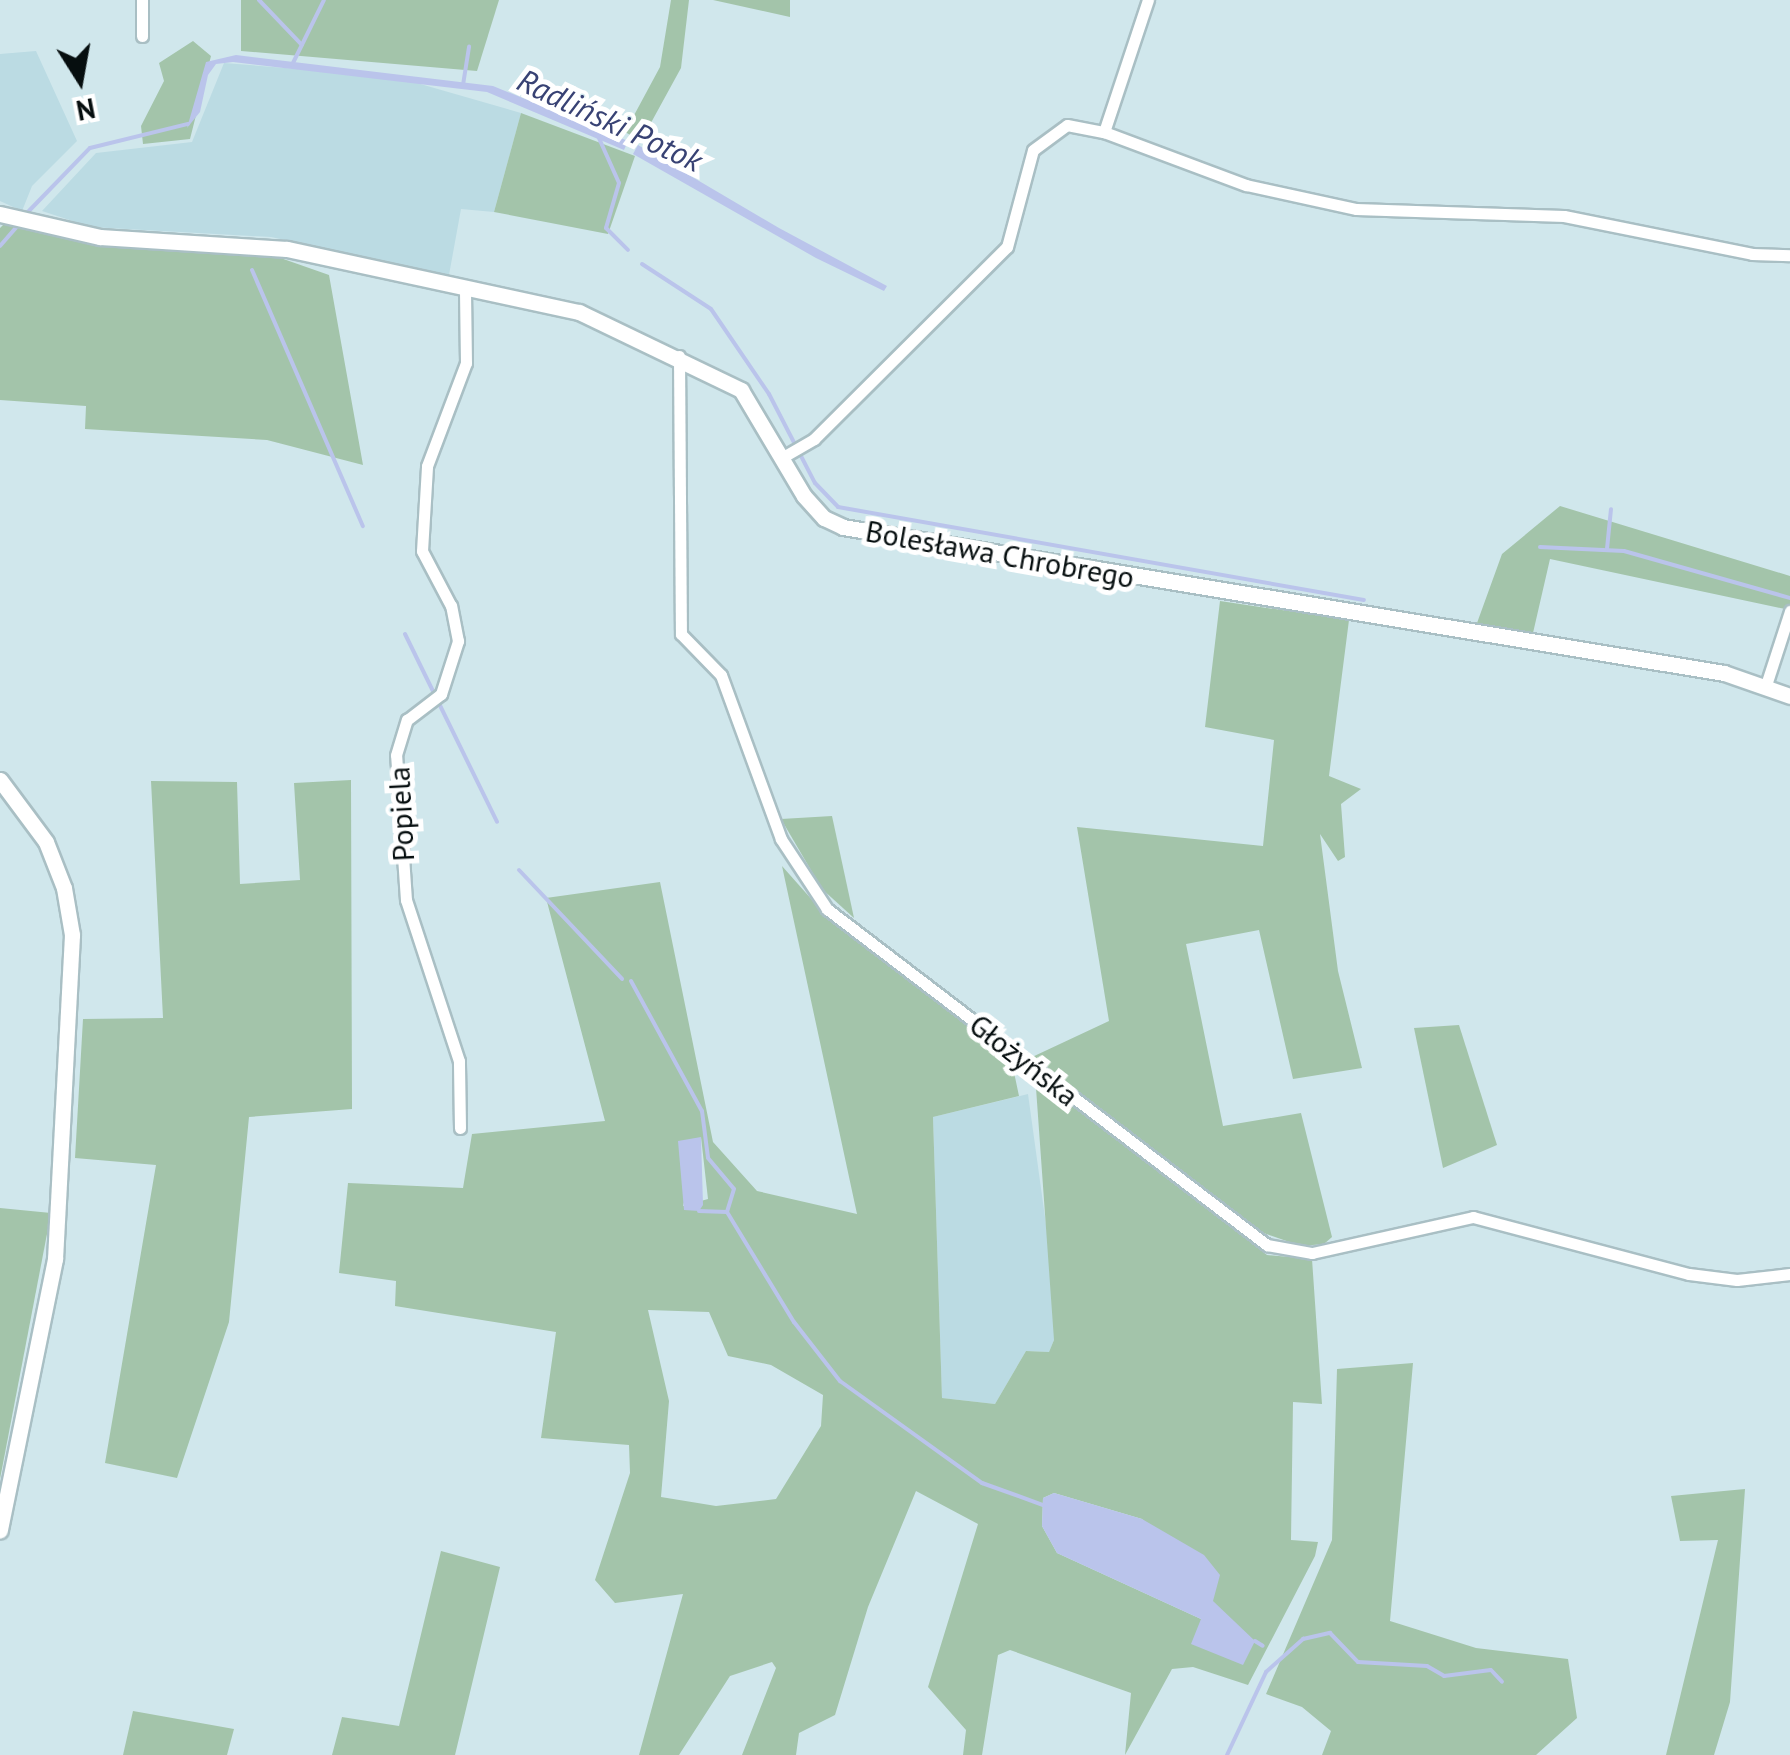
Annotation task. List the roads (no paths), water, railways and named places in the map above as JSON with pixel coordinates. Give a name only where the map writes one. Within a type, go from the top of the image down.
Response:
[{"type":"street","points":[[142,0],[142,36]]},
{"type":"street","points":[[1104,132],[1148,0]]},
{"type":"street","points":[[793,451],[1008,247],[1033,150],[1067,125],[1104,132],[1246,185],[1356,209],[1564,216],[1752,254],[1790,255]]},
{"type":"street","name":"Bolesława Chrobrego","points":[[4,215],[100,237],[288,249],[579,312],[679,356],[741,390],[793,451],[824,518],[875,536],[1766,685],[1790,696]]},
{"type":"street","name":"Popiela","points":[[460,1128],[459,1061],[406,900],[396,756],[407,720],[436,698],[454,656],[456,624],[422,550],[427,466],[466,363],[465,287]]},
{"type":"street","name":"Głożyńska","points":[[679,356],[681,634],[721,675],[781,839],[827,909],[1267,1246],[1312,1253],[1474,1217],[1689,1274],[1737,1280],[1790,1274]]},
{"type":"street","points":[[1766,685],[1789,613]]},
{"type":"street","points":[[0,780],[56,862],[69,910],[72,970],[55,1258],[0,1530]]},
{"type":"water","points":[[236,55],[493,86],[628,141],[624,150],[487,92],[233,62],[216,64],[208,75],[200,112],[187,128],[206,62]]},
{"type":"water","points":[[638,145],[887,286],[884,291],[816,258],[633,154]]},
{"type":"water","points":[[701,1137],[703,1205],[699,1211],[684,1210],[678,1141]]},
{"type":"water","points":[[1054,1493],[1142,1519],[1204,1555],[1220,1575],[1213,1601],[1255,1641],[1243,1665],[1191,1644],[1201,1619],[1057,1553],[1042,1526],[1043,1498]]},
{"type":"waterway","points":[[259,0],[302,45]]},
{"type":"waterway","points":[[292,65],[324,0]]},
{"type":"waterway","points":[[463,85],[469,46]]},
{"type":"waterway","points":[[25,215],[90,148],[188,124]]},
{"type":"waterway","points":[[598,136],[619,183],[606,228],[628,250]]},
{"type":"waterway","points":[[0,246],[20,223]]},
{"type":"waterway","points":[[642,264],[711,309],[769,394],[815,483],[838,507],[1364,600]]},
{"type":"waterway","points":[[252,270],[363,526]]},
{"type":"waterway","points":[[1607,549],[1611,509]]},
{"type":"waterway","name":"Radliński Potok","points":[[1540,547],[1624,551],[1790,598]]},
{"type":"waterway","points":[[405,634],[497,822]]},
{"type":"waterway","points":[[519,870],[622,979]]},
{"type":"waterway","points":[[631,981],[702,1111],[708,1158],[734,1189],[727,1212],[794,1322],[840,1381],[982,1483],[1043,1505]]},
{"type":"waterway","points":[[699,1211],[727,1212]]},
{"type":"waterway","points":[[1227,1755],[1266,1672],[1303,1639],[1330,1633],[1358,1662],[1427,1666],[1444,1676],[1491,1670],[1502,1682]]},
{"type":"waterway","points":[[1255,1641],[1263,1646]]}]
